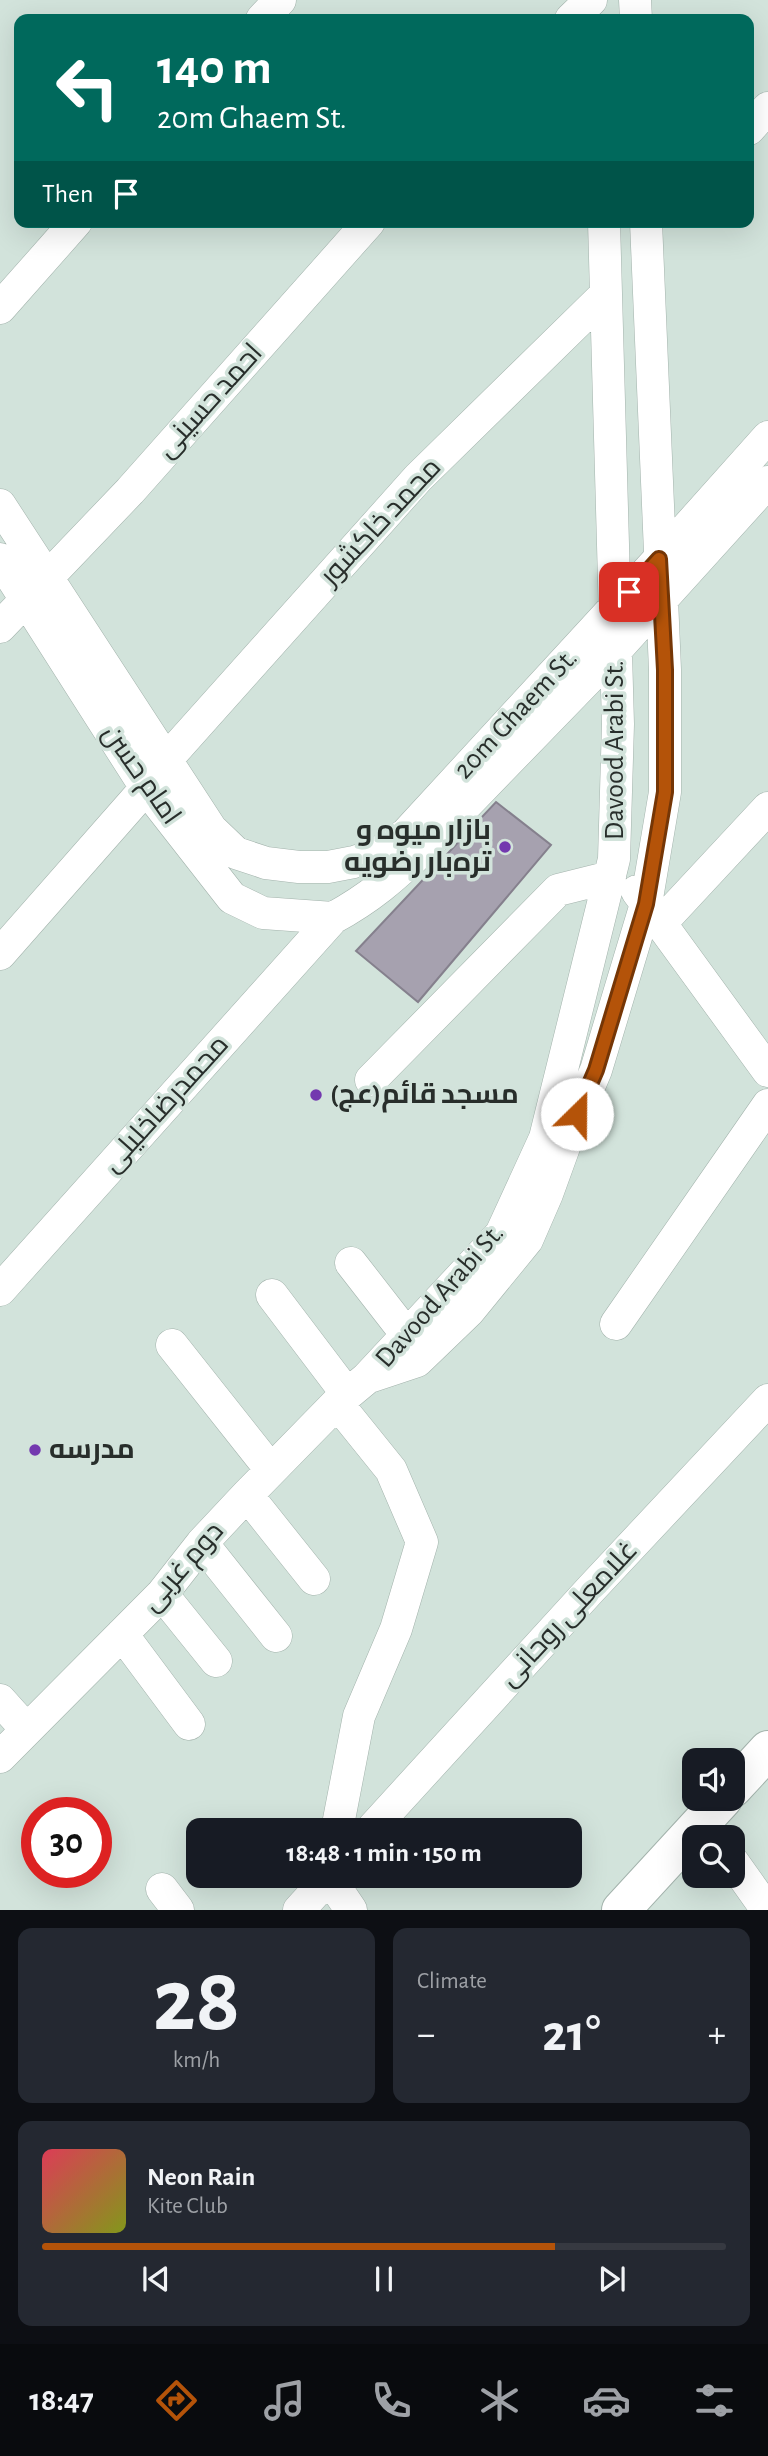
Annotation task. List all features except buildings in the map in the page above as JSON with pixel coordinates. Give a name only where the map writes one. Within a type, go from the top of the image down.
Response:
[{"type":"main road","points":[[745,1775],[768,1750]]},
{"type":"main road","points":[[621,1910],[714,1819]]},
{"type":"street","points":[[267,14],[280,0]]},
{"type":"street","points":[[577,14],[592,0]]},
{"type":"street","points":[[754,123],[768,108]]},
{"type":"street","points":[[0,308],[71,228]]},
{"type":"street","name":"احمد حسینی","points":[[0,627],[130,491],[364,228]]},
{"type":"street","name":"Davood Arabi St.","points":[[350,1392],[501,1234],[545,1138],[612,868],[618,724],[604,228]]},
{"type":"street","name":"Davood Arabi St.","points":[[350,1392],[417,1361],[469,1311],[527,1240],[596,1070],[653,914],[665,792],[665,670],[659,559],[652,228]]},
{"type":"street","name":"محمد خاکشور","points":[[0,954],[146,788],[166,760],[418,478],[606,294]]},
{"type":"street","name":"20m Ghaem St.","points":[[328,867],[377,854],[406,834],[615,608],[768,437]]},
{"type":"street","name":"20m Ghaem St.","points":[[333,918],[362,902],[391,881],[616,649],[768,482]]},
{"type":"street","name":"امام حسن","points":[[0,505],[37,588],[146,788],[232,898],[263,913],[333,918]]},
{"type":"street","name":"امام حسن","points":[[0,559],[37,588],[166,760],[211,829],[236,853],[266,863],[328,867]]},
{"type":"street","points":[[653,914],[768,807]]},
{"type":"street","points":[[371,1080],[558,890],[612,868],[653,914],[768,1071]]},
{"type":"street","name":"محمدرضاخلیلی","points":[[0,1290],[333,918]]},
{"type":"street","points":[[616,1324],[768,1105]]},
{"type":"street","points":[[351,1263],[407,1335]]},
{"type":"street","points":[[272,1295],[350,1392],[391,1470],[422,1542],[396,1629],[359,1716],[339,1818]]},
{"type":"street","points":[[172,1345],[271,1470]]},
{"type":"street","name":"دوم غربی","points":[[0,1757],[162,1594],[202,1543],[350,1392]]},
{"type":"street","name":"غلامعلی روحانی","points":[[382,1818],[768,1400]]},
{"type":"street","points":[[247,1495],[314,1579]]},
{"type":"street","points":[[202,1543],[276,1636]]},
{"type":"street","points":[[162,1594],[216,1661]]},
{"type":"street","points":[[122,1634],[189,1724]]},
{"type":"street","points":[[0,1700],[26,1729]]},
{"type":"street","points":[[745,1880],[767,1910]]},
{"type":"street","points":[[299,1910],[319,1888]]},
{"type":"street","points":[[336,1888],[351,1910]]},
{"type":"place","name":"بازار میوه و تره‌بار رضویه","points":[[505,847]]},
{"type":"place","name":"مسجد قائم(عج)","points":[[316,1095]]},
{"type":"place","name":"مدرسه","points":[[35,1450]]},
{"type":"route","points":[[577,1114],[596,1070],[646,904],[665,792],[665,670],[659,559],[629,592]]}]
